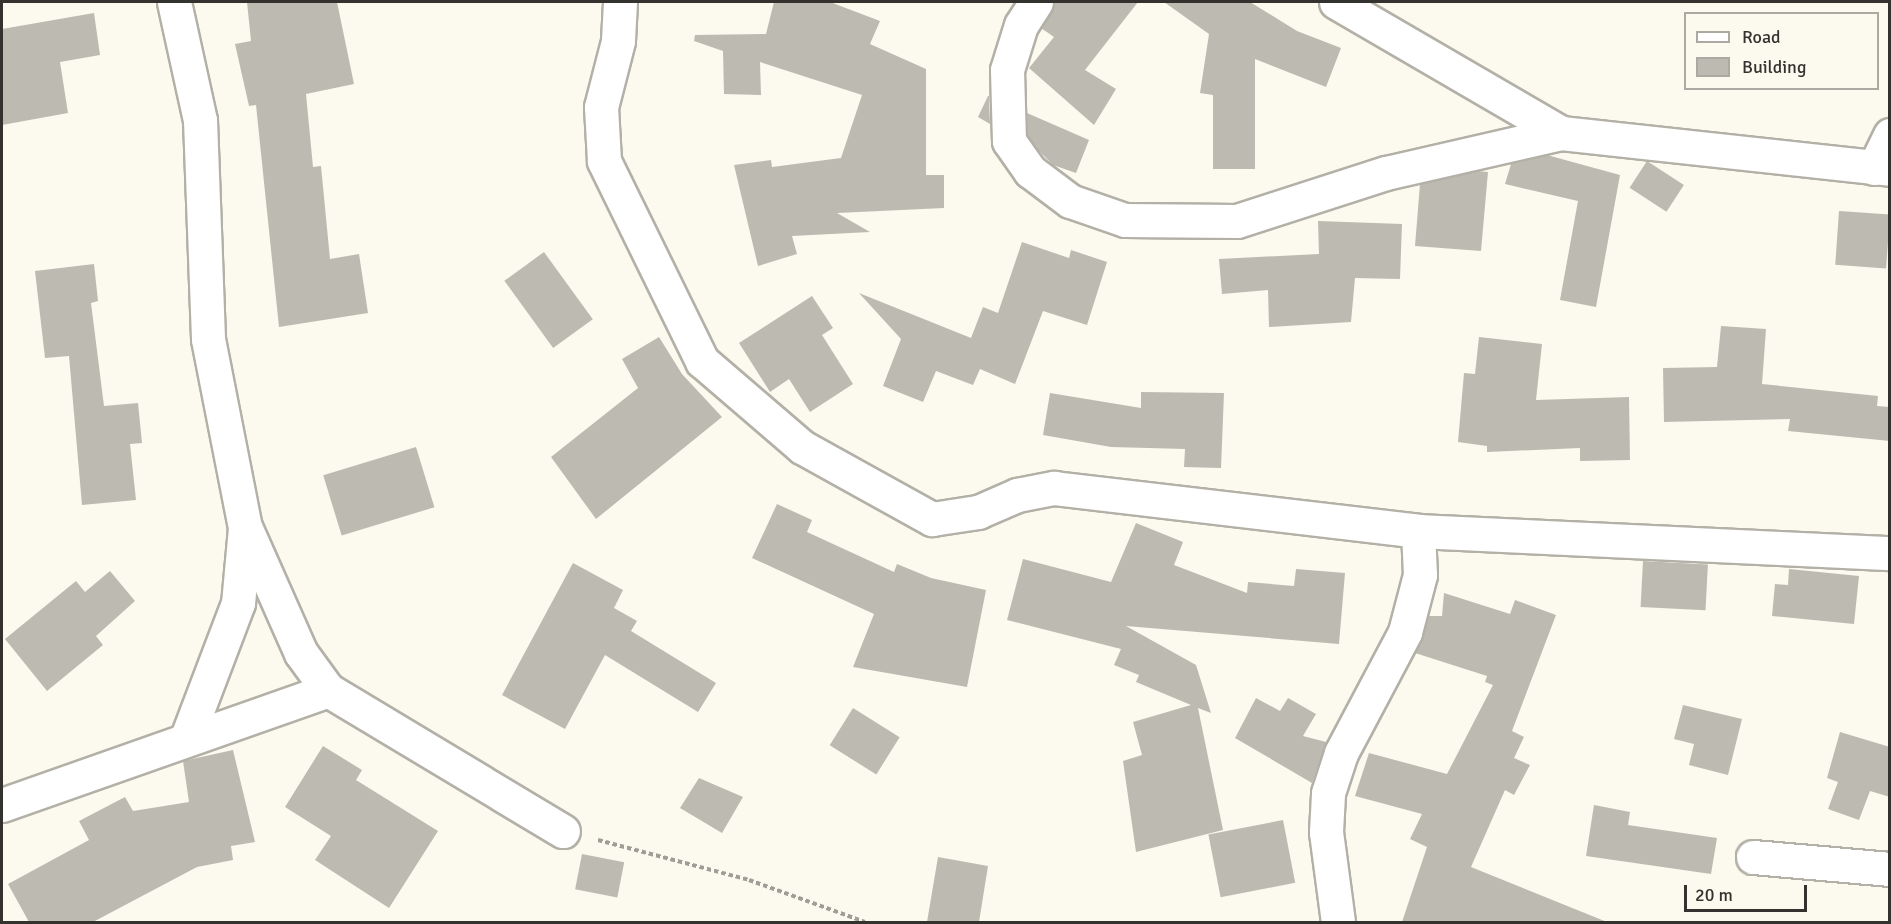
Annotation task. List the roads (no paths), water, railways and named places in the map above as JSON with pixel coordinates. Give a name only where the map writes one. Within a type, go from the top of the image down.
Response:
[{"type":"street","points":[[174,2],[200,120],[208,339],[245,528],[301,653],[328,690],[563,831]]},
{"type":"street","points":[[620,2],[618,41],[601,107],[604,161],[702,361],[802,447],[932,519],[978,513],[1017,495],[1054,488],[1418,531],[1890,553]]},
{"type":"street","points":[[1036,2],[1021,25],[1007,70],[1009,141],[1030,171],[1070,201],[1125,220],[1237,222],[1386,173],[1561,133],[1882,169],[1890,135]]},
{"type":"street","points":[[1336,2],[1561,133]]},
{"type":"street","points":[[187,737],[238,603],[245,528]]},
{"type":"street","points":[[1338,922],[1326,832],[1328,793],[1341,753],[1405,632],[1420,575],[1418,531]]},
{"type":"street","points":[[2,806],[187,737],[328,690]]},
{"type":"street","points":[[1752,857],[1890,869]]}]
